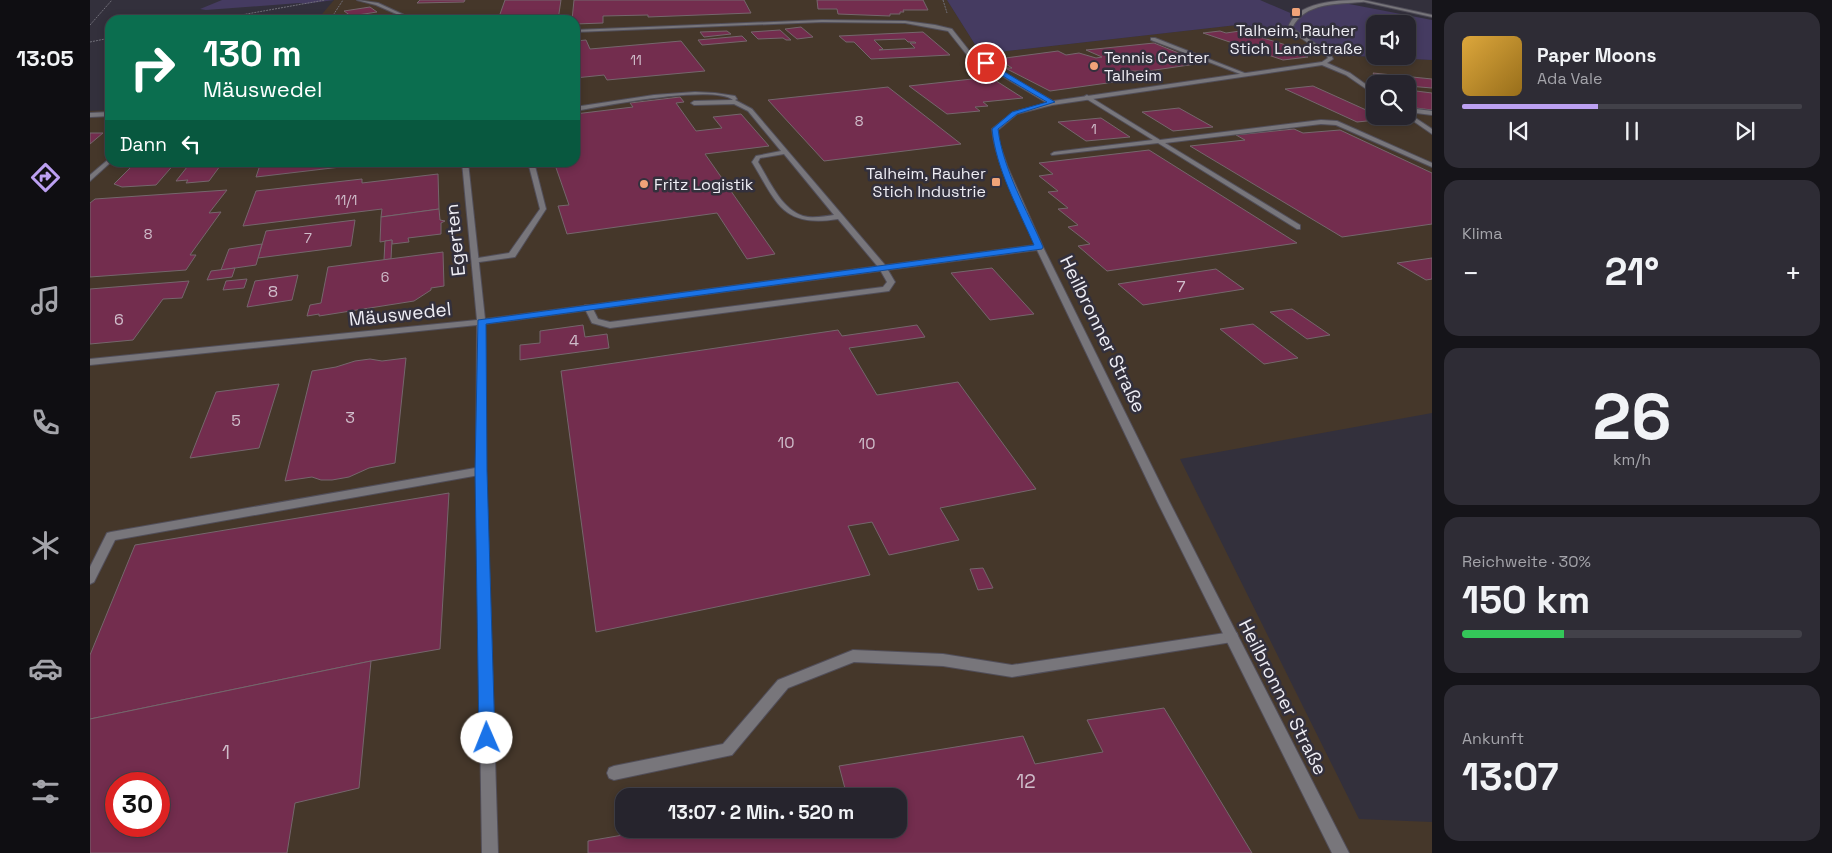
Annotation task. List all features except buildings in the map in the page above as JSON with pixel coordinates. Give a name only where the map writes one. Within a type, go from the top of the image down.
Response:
[{"type":"street","points":[[359,0],[377,4],[402,15]]},
{"type":"street","points":[[1323,63],[1331,59],[1328,54],[1290,28],[1297,15],[1315,7],[1360,1],[1432,16]]},
{"type":"street","points":[[1310,3],[1315,7]]},
{"type":"street","points":[[580,32],[822,21],[905,22],[950,30],[969,54],[1052,102]]},
{"type":"street","points":[[1153,39],[1245,74]]},
{"type":"street","points":[[1323,63],[1348,74],[1366,87]]},
{"type":"street","name":"Heilbronner Straße","points":[[1323,63],[1052,102],[1015,113],[995,129],[996,142],[1005,168],[1039,247],[1164,504],[1341,853]]},
{"type":"street","points":[[580,107],[688,94],[720,94],[733,97],[735,102]]},
{"type":"street","points":[[1087,98],[1297,227]]},
{"type":"street","points":[[588,307],[595,321],[610,325],[876,290],[886,288],[891,282],[840,216],[750,110],[735,102],[694,103]]},
{"type":"street","points":[[1416,111],[1432,113]]},
{"type":"street","points":[[90,115],[105,114]]},
{"type":"street","points":[[1416,121],[1432,132]]},
{"type":"street","points":[[1054,154],[1321,122],[1336,123],[1432,165]]},
{"type":"street","points":[[786,152],[758,157],[755,162],[787,210],[800,217],[814,219],[840,216]]},
{"type":"street","points":[[90,179],[105,165]]},
{"type":"street","name":"Egerten","points":[[466,167],[481,322],[481,471],[490,853]]},
{"type":"street","points":[[475,261],[512,255],[543,208],[532,167]]},
{"type":"street","name":"Mäuswedel","points":[[90,362],[481,322],[1039,247]]},
{"type":"street","points":[[90,579],[111,536],[481,471]]},
{"type":"street","points":[[614,773],[728,750],[783,684],[853,656],[943,660],[1012,671],[1232,637]]},
{"type":"path","points":[[90,24],[112,0]]},
{"type":"path","points":[[241,15],[325,0]]},
{"type":"path","points":[[334,15],[344,0]]},
{"type":"path","points":[[90,42],[105,39]]},
{"type":"shaded area","points":[[222,0],[334,0],[305,4],[200,9]]},
{"type":"shaded area","points":[[334,0],[947,0],[981,54],[1237,25],[1301,37],[1337,55],[1366,57],[1366,65],[1416,65],[1416,59],[1432,60],[1432,413],[1180,459],[1359,819],[1432,822],[1432,853],[90,853],[90,111],[105,110],[105,167],[580,167],[580,15],[321,15]]},
{"type":"shaded area","points":[[947,0],[1260,0],[1295,15],[1288,28],[1301,37],[1237,25],[981,54]]},
{"type":"shaded area","points":[[1344,3],[1406,15],[1366,15],[1366,57],[1337,55],[1292,29],[1300,16],[1321,7]]},
{"type":"shaded area","points":[[1416,17],[1432,20],[1432,60],[1416,59]]},
{"type":"place","name":"Talheim, Rauher Stich Landstraße","points":[[1296,12]]},
{"type":"place","name":"Tennis Center Talheim","points":[[1094,66]]},
{"type":"place","name":"Talheim, Rauher Stich Industrie","points":[[996,182]]},
{"type":"place","name":"Fritz Logistik","points":[[644,184]]},
{"type":"route","points":[[487,738],[481,471],[481,322],[1039,247],[1005,168],[996,142],[995,129],[1015,113],[1052,102],[986,63]]}]
